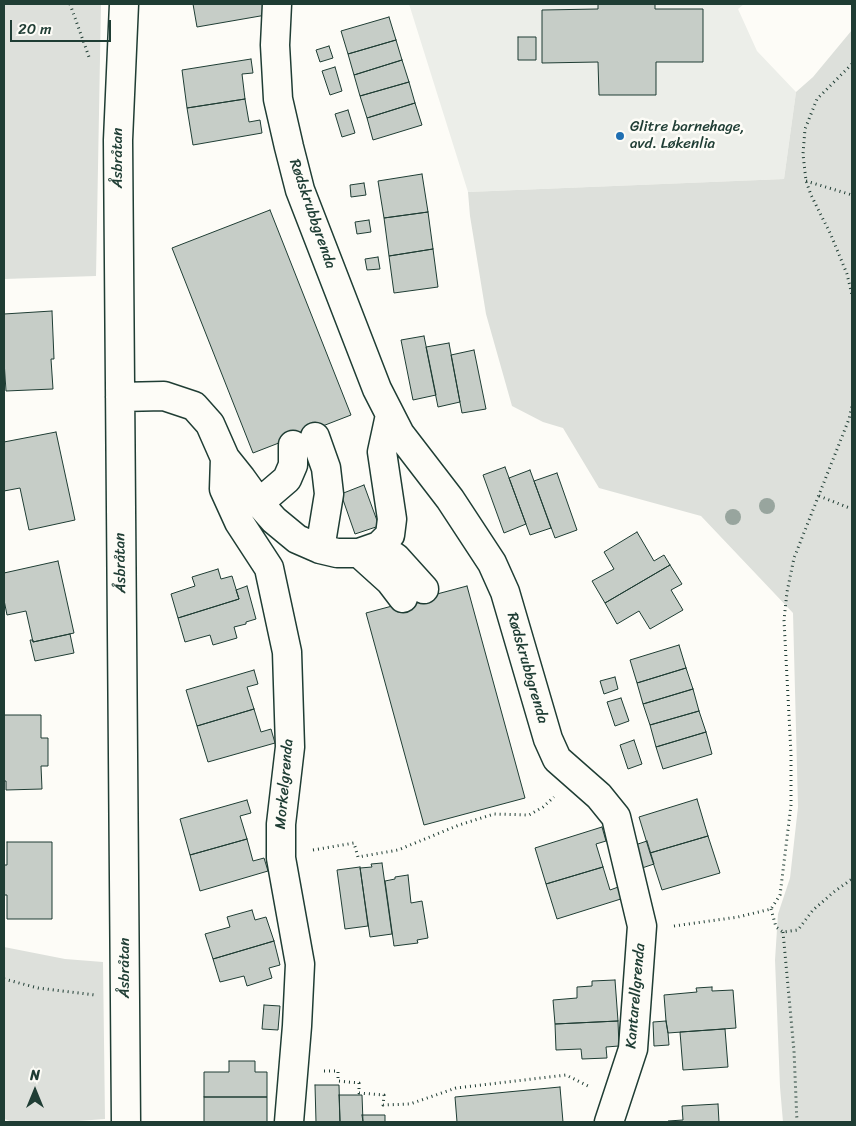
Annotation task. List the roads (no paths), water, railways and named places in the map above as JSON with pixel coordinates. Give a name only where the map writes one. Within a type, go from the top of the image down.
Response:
[{"type":"street","name":"Åsbråtan","points":[[124,4],[118,140],[126,1122]]},
{"type":"street","name":"Rødskrubbgrenda","points":[[277,4],[275,45],[278,99],[289,147],[298,181],[377,389],[400,434],[450,500],[492,564],[505,592],[548,739],[557,759],[599,796],[616,817],[642,926]]},
{"type":"street","points":[[120,397],[164,396],[194,406],[210,424],[225,458],[274,520],[297,539],[320,549],[337,553],[369,549],[390,535],[392,518],[382,452],[390,415]]},
{"type":"street","points":[[259,503],[287,479],[304,441],[326,468],[329,494],[320,549]]},
{"type":"street","name":"Morkelgrenda","points":[[225,458],[224,489],[239,522],[269,568],[287,652],[290,747],[281,824],[281,858],[300,964],[289,1122]]},
{"type":"street","points":[[369,549],[390,581],[413,594]]},
{"type":"street","name":"Kantarellgrenda","points":[[613,1112],[633,1049],[642,926]]},
{"type":"place","name":"Glitre barnehage, avd. Løkenlia","points":[[620,136]]}]
